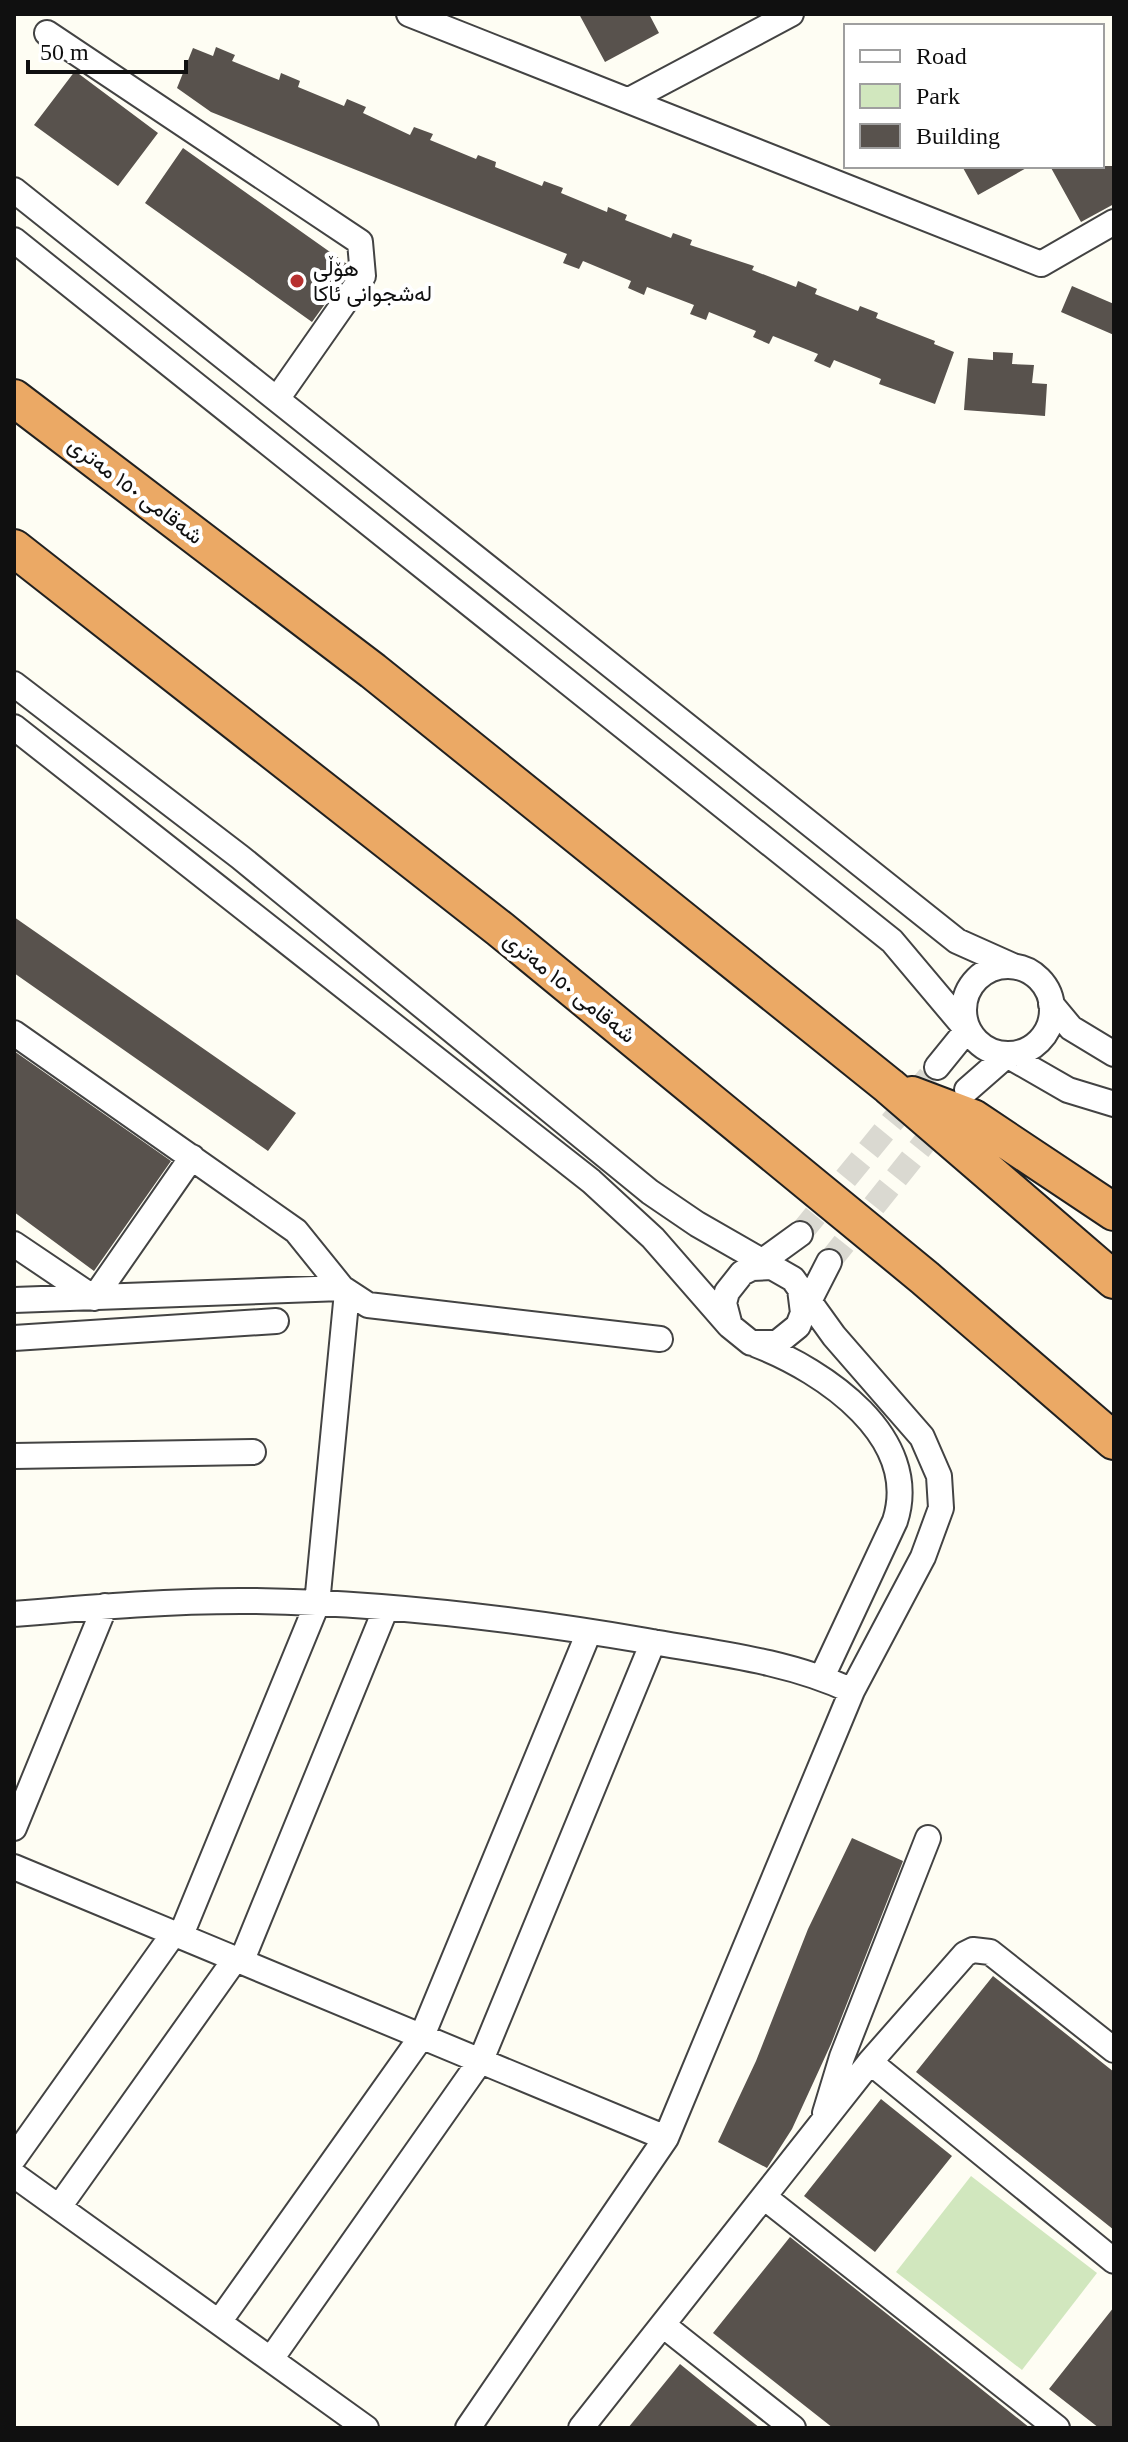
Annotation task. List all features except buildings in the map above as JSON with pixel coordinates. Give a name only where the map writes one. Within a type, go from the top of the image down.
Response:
[{"type":"highway","name":"شەقامی ١٥٠ مەتری","points":[[14,398],[373,671],[889,1086],[1114,1280]]},
{"type":"highway","name":"شەقامی ١٥٠ مەتری","points":[[14,548],[512,939],[925,1278],[1114,1441]]},
{"type":"highway","points":[[889,1086],[973,1118],[1114,1212]]},
{"type":"street","points":[[409,14],[1041,264],[1114,222]]},
{"type":"street","points":[[629,100],[791,14]]},
{"type":"street","points":[[47,33],[360,242],[363,276],[277,399]]},
{"type":"street","points":[[14,190],[957,941],[1035,975],[1043,983],[1051,1004],[1071,1028],[1114,1054]]},
{"type":"street","points":[[14,240],[852,906],[892,941],[985,1047],[1007,1055],[1068,1090],[1114,1104]]},
{"type":"street","points":[[14,684],[240,857],[650,1192],[762,1266],[793,1279],[804,1301],[922,1437],[941,1485],[941,1508],[933,1534],[852,1691],[666,2138],[468,2428]]},
{"type":"street","points":[[14,727],[591,1181],[653,1238],[730,1326],[751,1343],[787,1357],[848,1399],[883,1440],[900,1478],[901,1500],[895,1521],[822,1677]]},
{"type":"street","points":[[937,1067],[967,1030],[963,1009],[974,981],[999,967],[1013,966]]},
{"type":"street","points":[[967,1090],[1007,1055],[1040,1040],[1051,1017],[1051,1004]]},
{"type":"street","points":[[14,1033],[296,1231],[344,1290],[368,1305],[660,1339]]},
{"type":"street","points":[[94,1298],[192,1157]]},
{"type":"street","points":[[730,1326],[724,1303],[727,1292],[742,1273],[762,1266],[800,1234]]},
{"type":"street","points":[[14,1244],[94,1298]]},
{"type":"street","points":[[751,1343],[764,1345],[789,1336],[804,1301],[829,1262]]},
{"type":"street","points":[[14,1300],[344,1290]]},
{"type":"street","points":[[14,2158],[178,1934],[317,1604],[344,1290]]},
{"type":"street","points":[[14,1338],[276,1321]]},
{"type":"street","points":[[14,1456],[253,1452]]},
{"type":"street","points":[[14,1614],[105,1606],[256,1601],[386,1608],[653,1642],[822,1677],[852,1691]]},
{"type":"street","points":[[14,1828],[105,1606]]},
{"type":"street","points":[[59,2207],[239,1959],[386,1608]]},
{"type":"street","points":[[219,2322],[422,2036],[589,1632]]},
{"type":"street","points":[[271,2359],[481,2060],[653,1642]]},
{"type":"street","points":[[812,2136],[824,2121],[842,2057],[928,1838]]},
{"type":"street","points":[[14,1867],[666,2138]]},
{"type":"street","points":[[581,2428],[870,2062],[965,1954],[981,1949],[997,1956],[1114,2050]]},
{"type":"street","points":[[870,2062],[1114,2261]]},
{"type":"street","points":[[14,2175],[366,2428]]},
{"type":"street","points":[[764,2197],[1057,2428]]},
{"type":"street","points":[[663,2325],[793,2428]]},
{"type":"green space","points":[[971,2176],[1097,2273],[1022,2370],[896,2272]]},
{"type":"tunnel","points":[[800,1234],[937,1067]]},
{"type":"tunnel","points":[[829,1262],[945,1117]]},
{"type":"place","name":"هۆڵی لەشجوانی ئاکا","points":[[297,281]]}]
